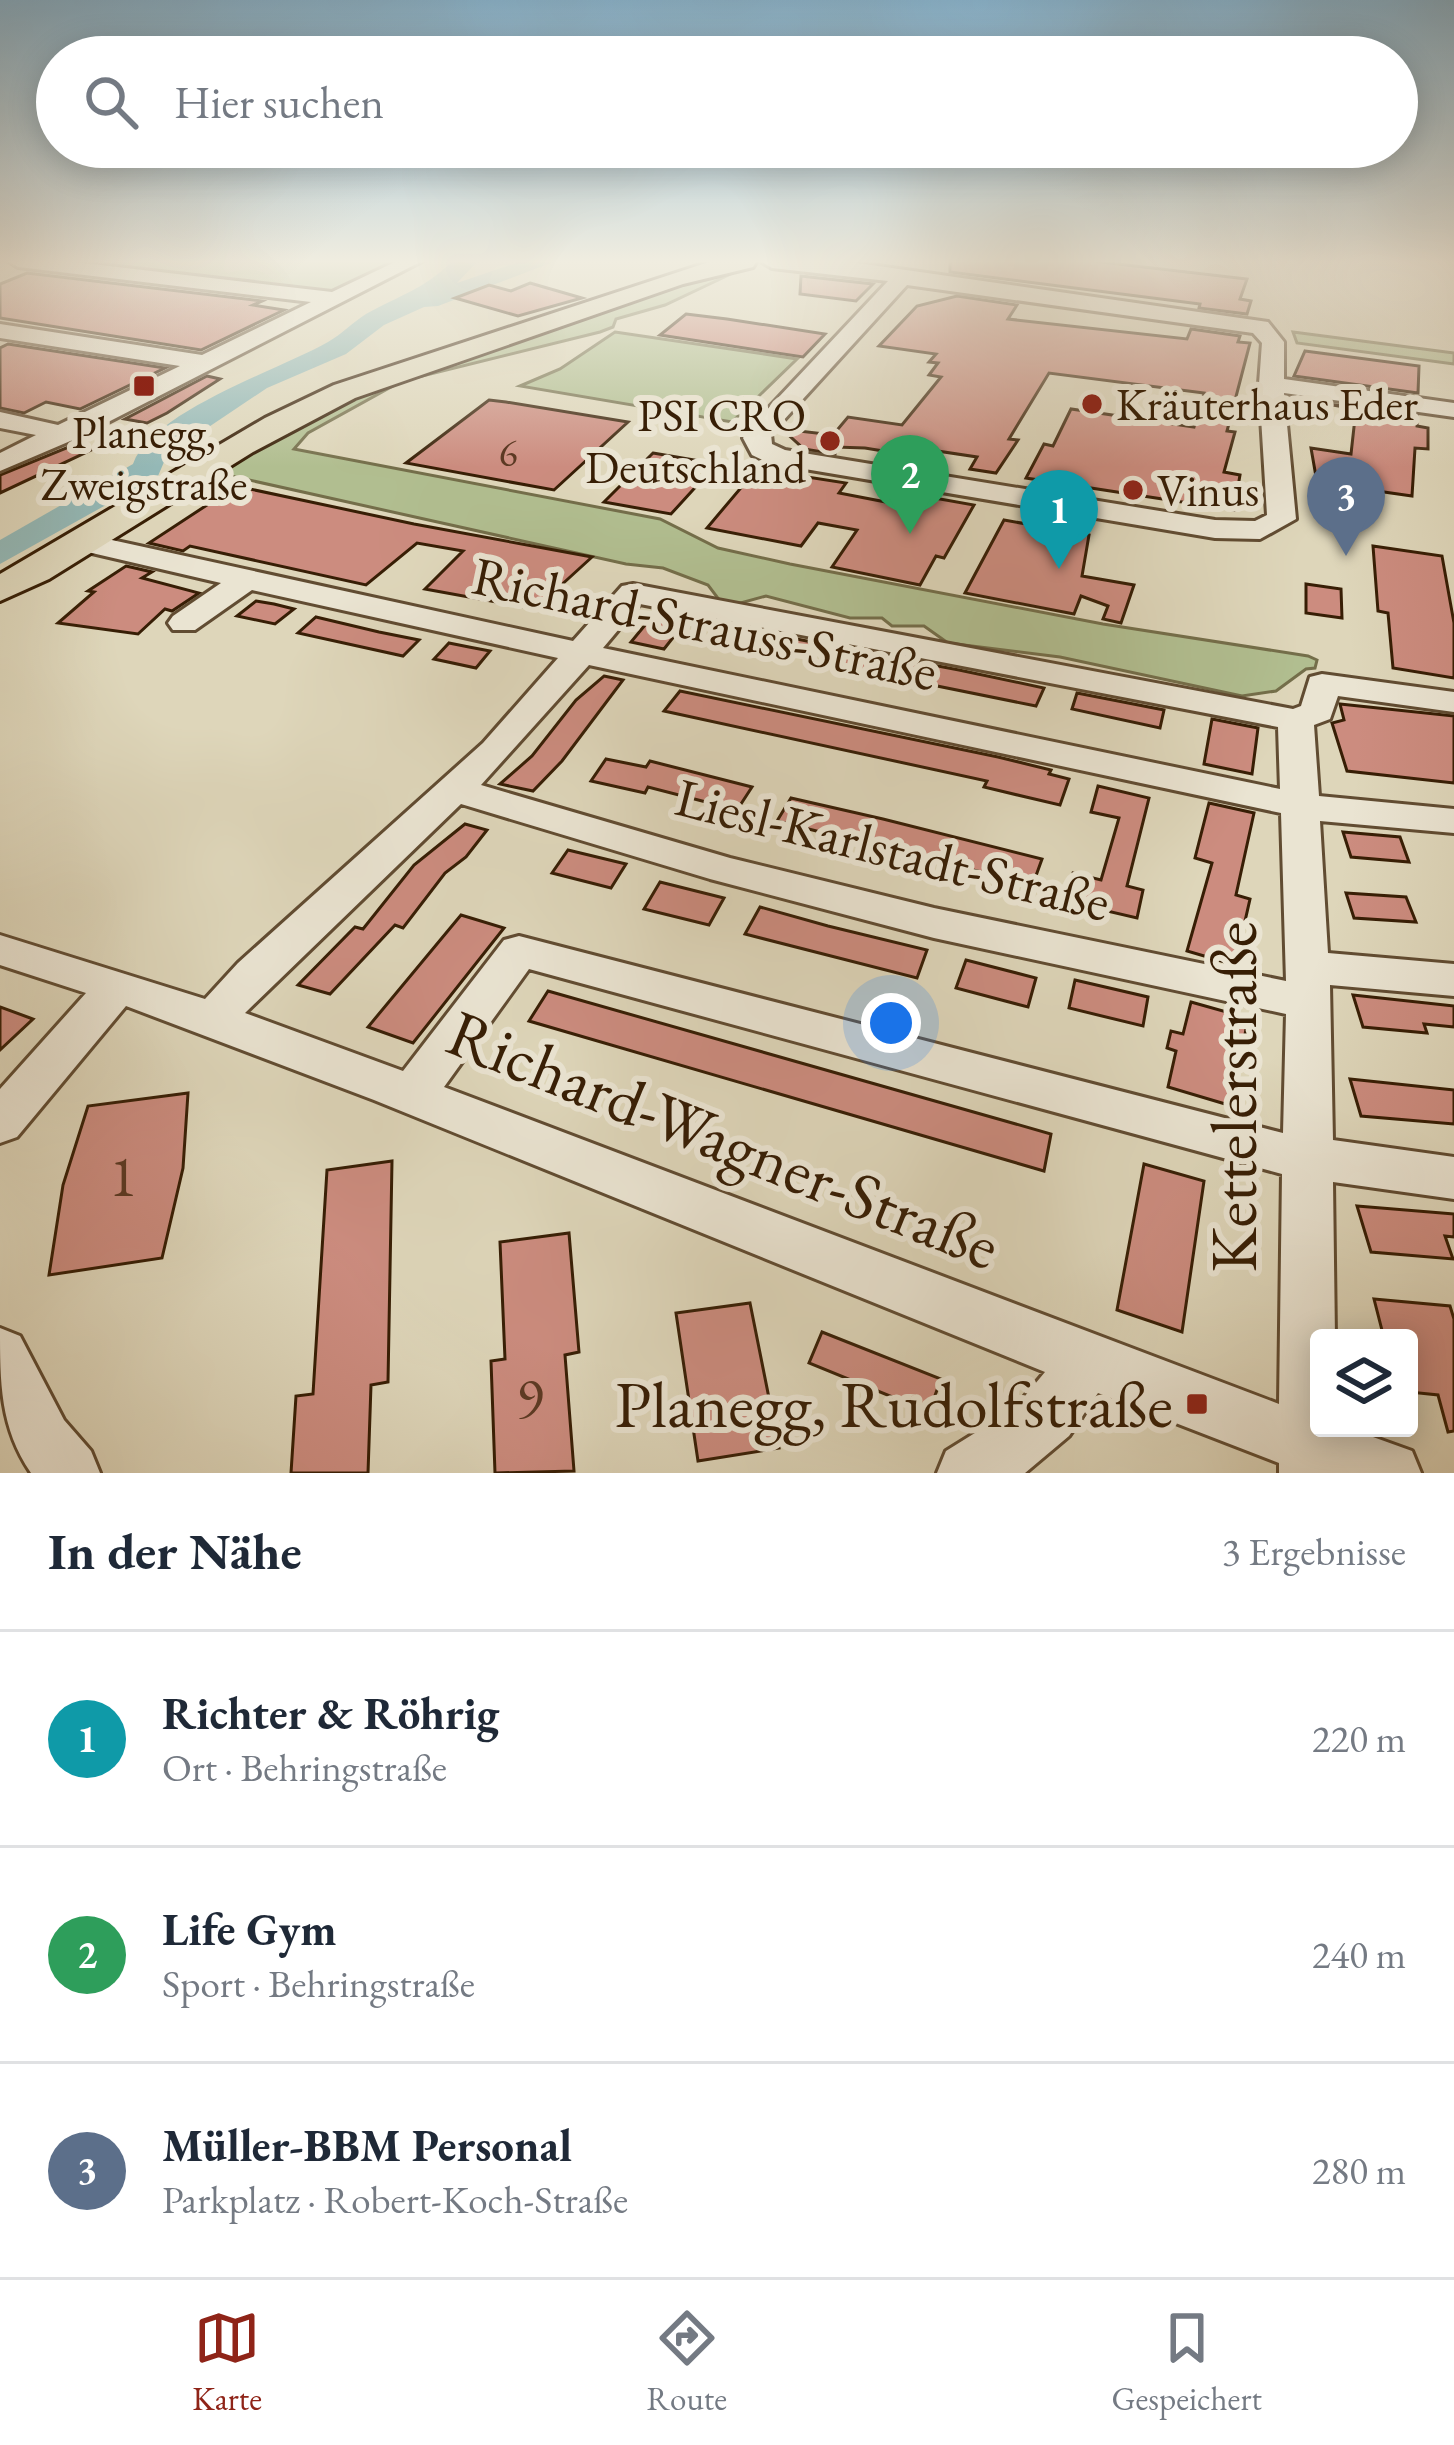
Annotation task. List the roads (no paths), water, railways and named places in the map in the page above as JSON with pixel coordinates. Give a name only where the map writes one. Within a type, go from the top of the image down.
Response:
[{"type":"main road","points":[[0,589],[89,544],[274,426],[323,401],[520,330]]},
{"type":"street","points":[[0,463],[275,330]]},
{"type":"street","points":[[851,330],[761,430],[756,438],[761,449],[778,457],[1214,529],[1269,528],[1282,519],[1271,384],[1273,342],[1262,330]]},
{"type":"street","points":[[0,331],[208,363]]},
{"type":"street","points":[[1271,384],[1454,410]]},
{"type":"street","points":[[0,420],[66,434]]},
{"type":"street","name":"Richard-Strauss-Straße","points":[[89,544],[1300,805],[1352,815],[1454,821]]},
{"type":"street","points":[[184,623],[244,580]]},
{"type":"street","points":[[214,1018],[254,974],[456,790],[633,593],[1296,721],[1318,712],[1322,684],[1454,702]]},
{"type":"street","name":"Kettelerstraße","points":[[1296,721],[1308,984],[1309,1459]]},
{"type":"street","name":"Liesl-Karlstadt-Straße","points":[[456,790],[766,881],[934,922],[1308,984],[1454,980]]},
{"type":"street","name":"Richard-Wagner-Straße","points":[[0,950],[118,985],[414,1092],[1084,1362],[1309,1459],[1390,1473]]},
{"type":"street","points":[[414,1092],[519,951],[1306,1159],[1454,1178]]},
{"type":"street","points":[[0,1123],[118,985]]},
{"type":"street","points":[[0,1355],[44,1441],[69,1473]]},
{"type":"street","points":[[968,1473],[1031,1438],[1062,1401],[1084,1362]]},
{"type":"waterway","points":[[0,554],[147,469],[153,451],[257,382],[337,348],[362,330]]},
{"type":"place","name":"Planegg, Zweigstraße","points":[[144,386]]},
{"type":"place","name":"Kräuterhaus Eder","points":[[1092,404]]},
{"type":"place","name":"PSI CRO Deutschland","points":[[830,441]]},
{"type":"place","name":"Vinus","points":[[1133,490]]},
{"type":"place","name":"Life Gym","points":[[910,534]]},
{"type":"place","name":"Müller-BBM Personal","points":[[1346,556]]},
{"type":"place","name":"Richter & Röhrig","points":[[1059,569]]},
{"type":"place","name":"Planegg, Rudolfstraße","points":[[1197,1404]]}]
